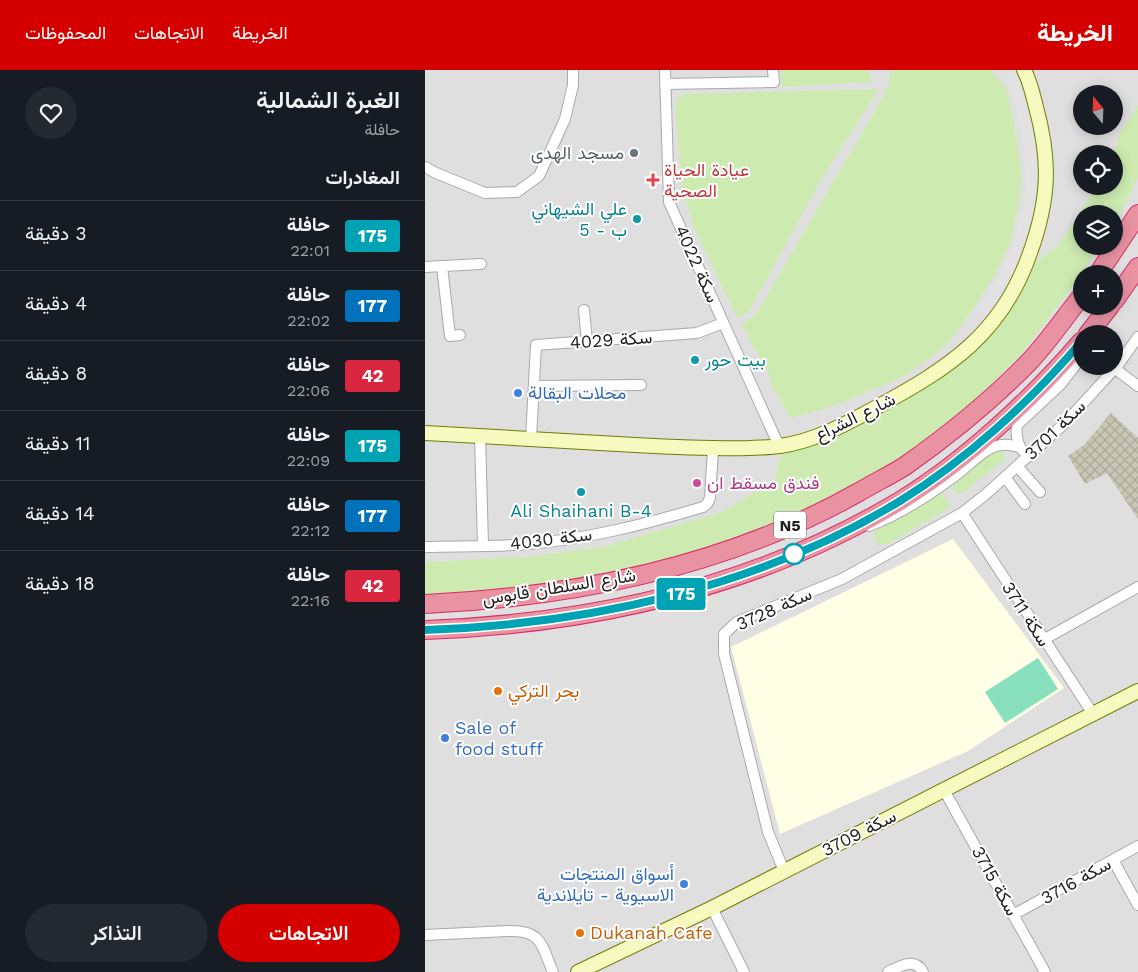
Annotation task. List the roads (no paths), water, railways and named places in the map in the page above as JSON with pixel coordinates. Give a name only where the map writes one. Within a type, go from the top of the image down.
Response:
[{"type":"highway","points":[[1104,265],[1138,214]]},
{"type":"highway","points":[[1123,288],[1138,267]]},
{"type":"highway","name":"شارع السلطان قابوس","points":[[425,604],[547,592],[628,578],[679,565],[756,540],[830,508],[904,466],[969,417],[1030,361],[1073,307]]},
{"type":"highway","name":"شارع السلطان قابوس","points":[[425,630],[477,628],[569,617],[648,602],[724,580],[827,540],[901,500],[949,467],[997,427],[1073,351]]},
{"type":"highway","points":[[425,635],[477,628]]},
{"type":"street","points":[[425,167],[436,174],[485,193],[517,192],[539,176],[565,119],[573,85],[573,70]]},
{"type":"street","name":"سكة 4022","points":[[665,70],[669,202],[779,446]]},
{"type":"street","points":[[665,84],[773,82],[773,70]]},
{"type":"street","name":"شارع الشراع","points":[[425,433],[713,449],[779,446],[806,440],[843,426],[913,388],[938,372],[968,348],[987,329],[1002,310],[1025,268],[1043,213],[1046,159],[1043,131],[1024,70]]},
{"type":"street","points":[[425,267],[481,264]]},
{"type":"street","points":[[442,266],[450,336],[460,336]]},
{"type":"street","points":[[584,310],[587,341]]},
{"type":"street","name":"سكة 4029","points":[[531,439],[536,345],[697,333],[723,323]]},
{"type":"street","name":"سكة 3701","points":[[1123,356],[1138,337]]},
{"type":"street","points":[[1028,457],[1019,447],[1016,433],[1017,426],[1061,384],[1073,368]]},
{"type":"street","name":"سكة 3701","points":[[961,513],[1065,423],[1108,375]]},
{"type":"street","points":[[1123,375],[1138,386]]},
{"type":"street","points":[[535,386],[641,385]]},
{"type":"street","points":[[480,436],[483,545]]},
{"type":"street","points":[[827,540],[887,519],[928,494],[993,447],[1005,444],[1019,447]]},
{"type":"street","name":"سكة 4030","points":[[425,547],[527,544],[577,538],[703,507],[710,498],[713,449]]},
{"type":"street","points":[[1017,466],[1039,492]]},
{"type":"street","points":[[1005,476],[1025,504]]},
{"type":"street","name":"سكة 3711","points":[[961,513],[1093,714]]},
{"type":"street","name":"سكة 3728","points":[[783,871],[767,832],[724,654],[724,634],[737,622],[842,580],[961,513]]},
{"type":"street","points":[[1043,640],[1138,587]]},
{"type":"street","name":"سكة 3709","points":[[578,972],[712,908],[1138,691]]},
{"type":"street","name":"سكة 3715","points":[[944,790],[1045,972]]},
{"type":"street","name":"سكة 3716","points":[[1013,915],[1138,846]]},
{"type":"street","points":[[1113,860],[1138,905]]},
{"type":"street","points":[[712,908],[744,972]]},
{"type":"street","points":[[425,935],[508,931],[530,933],[537,937],[553,972]]},
{"type":"street","points":[[888,972],[905,964],[915,964],[921,967],[923,972]]},
{"type":"place","name":"مسجد الهدى","points":[[634,153]]},
{"type":"place","name":"عيادة الحياة الصحية","points":[[653,180]]},
{"type":"place","name":"علي الشيهاني ب - 5","points":[[637,219]]},
{"type":"place","name":"بيت حور","points":[[695,360]]},
{"type":"place","name":"محلات البقالة","points":[[518,393]]},
{"type":"place","name":"فندق مسقط ان","points":[[697,483]]},
{"type":"place","name":"Ali Shaihani B-4","points":[[581,492]]},
{"type":"place","name":"بحر التركي","points":[[498,691]]},
{"type":"place","name":"Sale of food stuff","points":[[445,738]]},
{"type":"place","name":"أسواق المنتجات الاسيوية - تايلاندية","points":[[684,884]]},
{"type":"place","name":"Dukanah Cafe","points":[[580,933]]}]
